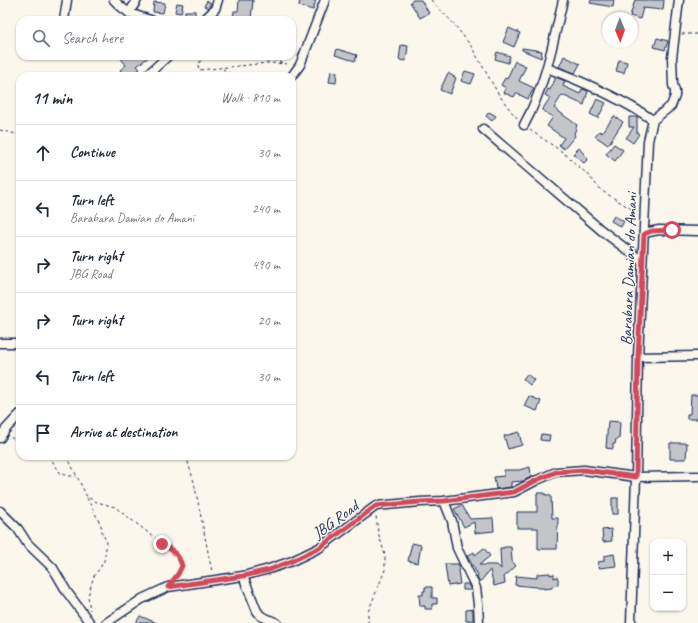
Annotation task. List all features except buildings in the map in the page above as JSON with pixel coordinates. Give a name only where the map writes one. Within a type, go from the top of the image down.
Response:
[{"type":"street","points":[[65,16],[67,0]]},
{"type":"street","points":[[114,0],[129,13],[139,16]]},
{"type":"street","points":[[129,13],[137,0]]},
{"type":"street","points":[[208,16],[215,9],[218,0]]},
{"type":"street","points":[[295,72],[300,65],[325,0]]},
{"type":"street","points":[[524,125],[533,108],[547,68],[563,0]]},
{"type":"street","points":[[547,68],[604,92],[632,106],[653,120],[672,106],[674,102],[675,91],[671,70],[672,50],[676,33],[679,0]]},
{"type":"street","points":[[150,72],[164,60]]},
{"type":"street","name":"Barabara Damian do Amani","points":[[631,623],[642,261],[648,141],[653,120]]},
{"type":"street","points":[[483,128],[601,230],[642,261]]},
{"type":"street","points":[[644,234],[659,230],[698,231]]},
{"type":"street","points":[[0,343],[16,343]]},
{"type":"street","points":[[638,357],[698,356]]},
{"type":"street","points":[[0,438],[16,418]]},
{"type":"street","name":"JBG Road","points":[[106,623],[142,599],[168,587],[243,576],[269,570],[286,563],[319,548],[376,506],[444,501],[514,492],[556,472],[584,470],[636,477],[698,476]]},
{"type":"street","points":[[444,501],[452,521],[458,548],[476,588],[479,623]]},
{"type":"street","points":[[0,511],[18,529],[27,543],[53,568],[67,592],[89,623]]},
{"type":"street","points":[[243,576],[257,611],[261,616],[277,623]]},
{"type":"path","points":[[431,0],[454,24],[471,46],[482,68],[511,112],[524,125],[561,151],[586,173],[602,191],[645,217]]},
{"type":"path","points":[[676,33],[698,34]]},
{"type":"path","points":[[202,60],[198,64],[199,70],[268,63],[300,65]]},
{"type":"path","points":[[274,60],[285,64]]},
{"type":"path","points":[[221,68],[228,72]]},
{"type":"path","points":[[0,130],[16,134]]},
{"type":"path","points":[[5,430],[16,441]]},
{"type":"path","points":[[52,460],[61,474],[76,476]]},
{"type":"path","points":[[69,460],[101,525],[102,533],[107,542],[104,560],[94,576],[88,596],[90,614],[89,623]]},
{"type":"path","points":[[187,460],[194,482],[214,581]]},
{"type":"path","points":[[87,497],[97,502],[115,507],[178,555],[182,566],[168,587]]},
{"type":"path","points":[[368,623],[368,612],[385,570],[385,556],[378,532],[376,506]]},
{"type":"route","points":[[162,544],[178,555],[182,566],[168,587],[198,583],[243,576],[269,570],[292,561],[319,548],[376,506],[444,501],[514,492],[556,472],[584,470],[636,477],[638,357],[644,234],[659,230],[672,230]]}]
